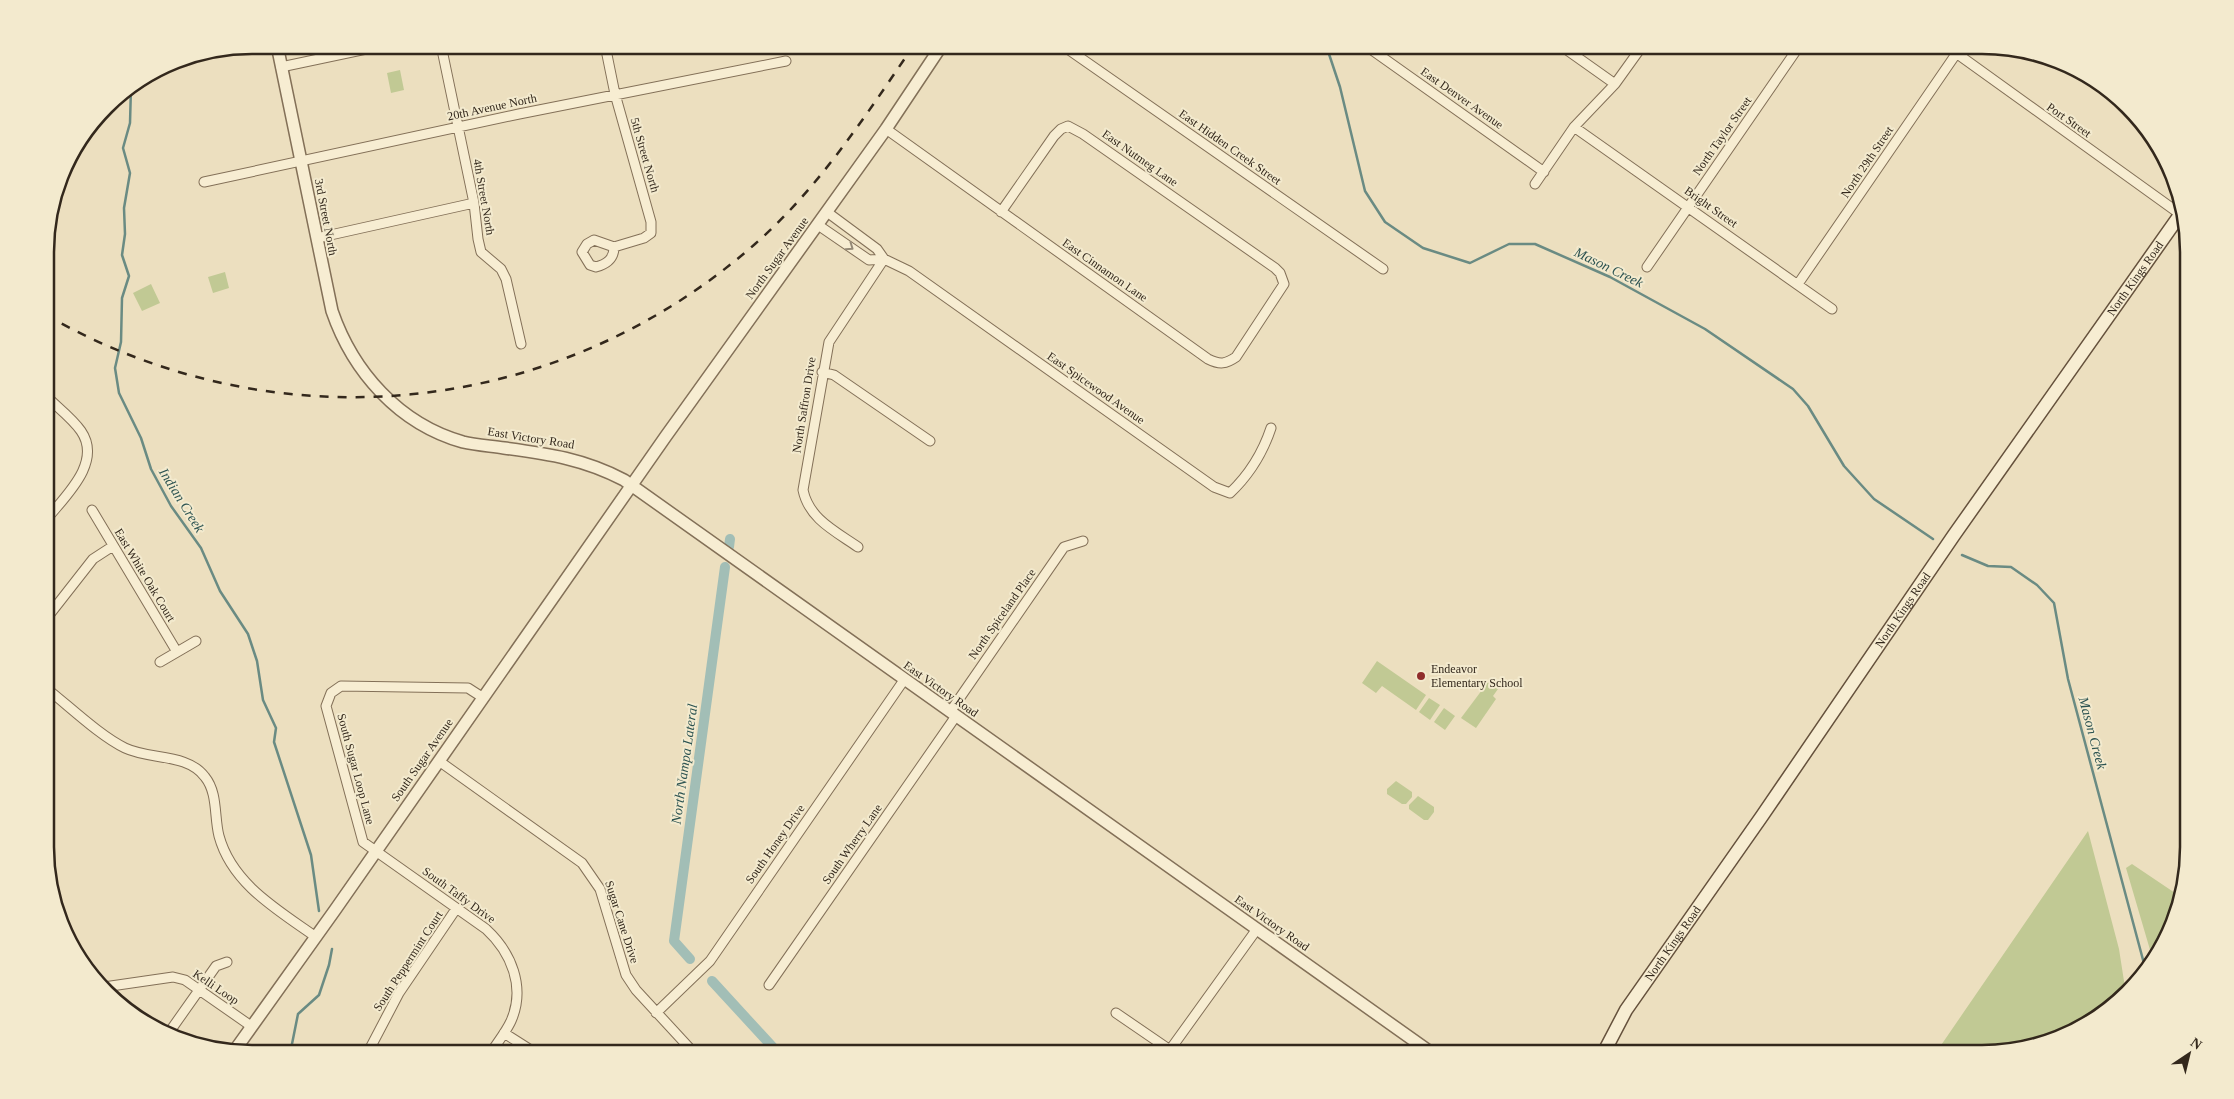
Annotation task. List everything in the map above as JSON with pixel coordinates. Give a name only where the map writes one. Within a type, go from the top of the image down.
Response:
[{"type":"main road","name":"North Kings Road","points":[[1608,1045],[1626,1010],[1762,816],[1954,535],[2177,218]]},
{"type":"main road","name":"North Kings Road","points":[[1600,1045],[1612,1024],[1626,1010]]},
{"type":"street","name":"3rd Street North","points":[[279,54],[327,292],[340,333],[352,356],[374,385],[404,413]]},
{"type":"street","points":[[281,67],[343,54]]},
{"type":"street","name":"4th Street North","points":[[443,54],[474,203],[481,252],[500,269],[506,279],[521,344]]},
{"type":"street","name":"5th Street North","points":[[607,54],[615,94],[651,222],[651,233],[644,238],[614,247]]},
{"type":"street","name":"North Sugar Avenue","points":[[631,485],[886,129],[936,54]]},
{"type":"street","name":"East Hidden Creek Street","points":[[1075,54],[1383,269]]},
{"type":"street","name":"East Denver Avenue","points":[[1378,54],[1544,172]]},
{"type":"street","points":[[1573,54],[1615,84]]},
{"type":"street","points":[[1535,184],[1574,127],[1615,84],[1637,54]]},
{"type":"street","name":"North Taylor Street","points":[[1647,267],[1794,54]]},
{"type":"street","name":"Port Street","points":[[1956,54],[2175,209]]},
{"type":"street","name":"North 29th Street","points":[[1798,284],[1956,54]]},
{"type":"street","name":"20th Avenue North","points":[[204,182],[615,94],[786,60]]},
{"type":"street","name":"East Nutmeg Lane","points":[[1001,212],[1054,136],[1061,129],[1068,126],[1083,134],[1275,268],[1283,278]]},
{"type":"street","name":"Bright Street","points":[[1574,127],[1832,309]]},
{"type":"street","name":"East Cinnamon Lane","points":[[886,129],[1217,364],[1226,363],[1236,356],[1281,291],[1283,278]]},
{"type":"street","points":[[317,238],[474,203]]},
{"type":"street","name":"East Spicewood Avenue","points":[[827,212],[877,249],[884,259],[909,271],[1214,486],[1230,492],[1242,482],[1266,446],[1271,428]]},
{"type":"street","name":"East Spicewood Avenue","points":[[818,225],[869,260],[884,259]]},
{"type":"street","name":"North Saffron Drive","points":[[858,547],[813,514],[803,490],[828,342],[884,259]]},
{"type":"street","points":[[822,372],[834,375],[930,441]]},
{"type":"street","points":[[54,404],[80,429],[88,448],[85,467],[54,509]]},
{"type":"street","name":"East Victory Road","points":[[404,413],[432,430],[464,442],[573,458],[600,468],[631,485],[1420,1045]]},
{"type":"street","name":"South Sugar Avenue","points":[[238,1045],[376,852],[631,485]]},
{"type":"street","name":"East White Oak Court","points":[[92,510],[177,652]]},
{"type":"street","name":"North Spiceland Place","points":[[953,714],[1064,547],[1083,541]]},
{"type":"street","points":[[54,609],[94,559],[113,546]]},
{"type":"street","points":[[160,662],[196,642]]},
{"type":"street","name":"South Honey Drive","points":[[656,1013],[710,961],[904,680]]},
{"type":"street","name":"South Sugar Loop Lane","points":[[376,852],[363,842],[326,706],[331,693],[341,686],[468,688],[482,697]]},
{"type":"street","points":[[54,694],[125,748],[185,763],[198,770],[212,789],[219,836],[232,866],[259,896],[316,937]]},
{"type":"street","name":"South Wherry Lane","points":[[769,985],[953,714]]},
{"type":"street","name":"Sugar Cane Drive","points":[[439,761],[582,863],[600,889],[626,975],[656,1013],[686,1045]]},
{"type":"street","name":"South Taffy Drive","points":[[376,852],[486,929],[499,941],[508,956],[515,974],[517,991],[514,1011],[496,1045]]},
{"type":"street","name":"South Peppermint Court","points":[[372,1045],[398,993],[456,909]]},
{"type":"street","points":[[1173,1045],[1257,929]]},
{"type":"street","points":[[172,1028],[216,966],[228,962]]},
{"type":"street","name":"Kelli Loop","points":[[111,986],[173,976],[185,980],[251,1026]]},
{"type":"street","points":[[1116,1012],[1159,1045]]},
{"type":"street","points":[[504,1033],[523,1045]]},
{"type":"green space","points":[[400,70],[404,90],[391,93],[387,73]]},
{"type":"green space","points":[[225,272],[229,288],[213,293],[208,277]]},
{"type":"green space","points":[[151,284],[160,303],[142,311],[133,293]]},
{"type":"green space","points":[[1377,661],[1426,695],[1416,710],[1382,686],[1376,693],[1362,683]]},
{"type":"green space","points":[[1488,682],[1498,689],[1493,696],[1496,699],[1476,728],[1461,718]]},
{"type":"green space","points":[[1429,698],[1440,705],[1430,720],[1419,712]]},
{"type":"green space","points":[[1444,708],[1455,716],[1445,730],[1434,722]]},
{"type":"green space","points":[[1396,781],[1412,792],[1412,797],[1406,804],[1402,804],[1387,794],[1387,789]]},
{"type":"green space","points":[[1418,796],[1434,807],[1434,812],[1428,820],[1424,820],[1409,809],[1409,805]]},
{"type":"green space","points":[[2088,831],[2119,949],[2125,984],[2092,1012],[2070,1025],[2046,1035],[2008,1044],[1941,1045]]},
{"type":"green space","points":[[2132,864],[2174,893],[2170,911],[2151,951],[2126,868]]},
{"type":"waterway","name":"Mason Creek","points":[[1329,54],[1340,87],[1365,191],[1385,222],[1423,248],[1470,263],[1509,244],[1535,244],[1610,277],[1705,329],[1793,389],[1808,406],[1844,466],[1874,499],[1933,539]]},
{"type":"waterway","name":"Indian Creek","points":[[131,95],[130,123],[123,148],[130,173],[124,208],[125,234],[122,255],[129,276],[122,298],[121,342],[115,368],[119,393],[141,438],[151,469],[171,506],[201,548],[220,591],[248,634],[257,661],[263,700],[276,728],[274,742],[311,855],[319,911]]},
{"type":"waterway","name":"North Nampa Lateral","points":[[729,547],[730,539]]},
{"type":"waterway","name":"Mason Creek","points":[[1962,555],[1988,566],[2011,567],[2037,585],[2054,603],[2068,679],[2144,962]]},
{"type":"waterway","name":"North Nampa Lateral","points":[[690,959],[674,941],[725,567]]},
{"type":"waterway","name":"Indian Creek","points":[[291,1045],[298,1014],[319,995],[332,949]]},
{"type":"waterway","name":"North Nampa Lateral","points":[[712,981],[771,1045]]},
{"type":"railway","points":[[54,319],[134,357],[225,384],[318,396],[412,394],[504,378],[592,347],[677,303],[755,244],[821,175],[908,54]]},
{"type":"place","name":"Endeavor Elementary School","points":[[1421,676]]}]
